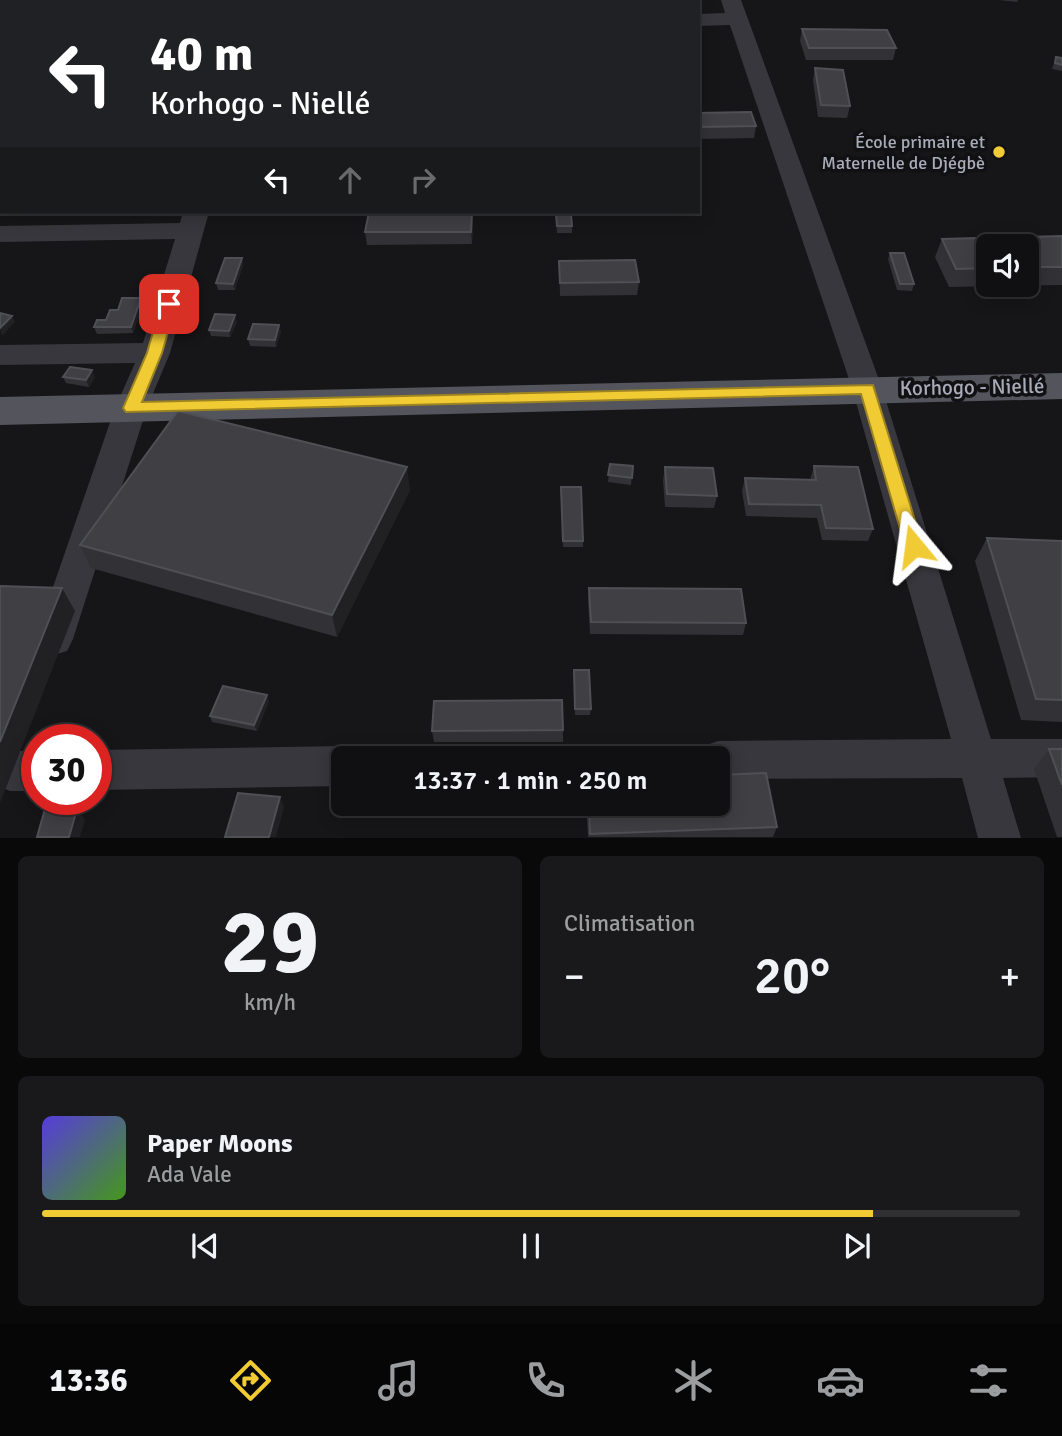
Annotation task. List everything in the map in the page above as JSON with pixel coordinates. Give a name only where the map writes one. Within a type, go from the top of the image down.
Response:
[{"type":"main road","name":"Korhogo - Niellé","points":[[0,411],[867,388],[1062,386]]},
{"type":"street","points":[[700,19],[734,10],[867,388],[1000,838]]},
{"type":"street","points":[[0,234],[43,223],[193,221],[155,353],[131,408],[44,667]]},
{"type":"street","points":[[0,355],[155,353]]},
{"type":"street","points":[[16,780],[21,746]]},
{"type":"street","points":[[730,760],[1062,758]]},
{"type":"street","points":[[112,770],[331,766]]},
{"type":"building","points":[[802,29],[887,30],[896,48],[809,48]]},
{"type":"building","points":[[1056,57],[1062,58],[1062,65],[1055,63]]},
{"type":"building","points":[[815,68],[843,70],[850,106],[821,105]]},
{"type":"building","points":[[751,112],[756,126],[700,127],[700,113]]},
{"type":"building","points":[[369,214],[472,214],[471,232],[365,232]]},
{"type":"building","points":[[556,215],[571,215],[572,226],[557,226]]},
{"type":"building","points":[[1062,236],[1062,267],[1039,267],[1039,237]]},
{"type":"building","points":[[976,238],[976,268],[956,269],[942,239]]},
{"type":"building","points":[[890,253],[904,253],[914,284],[900,284]]},
{"type":"building","points":[[225,258],[242,258],[233,284],[216,283]]},
{"type":"building","points":[[635,260],[639,282],[560,283],[559,261]]},
{"type":"building","points":[[122,298],[141,298],[131,327],[94,327],[97,320],[106,320],[110,310],[118,310]]},
{"type":"building","points":[[0,313],[12,316],[0,328]]},
{"type":"building","points":[[215,314],[235,315],[229,331],[209,330]]},
{"type":"building","points":[[253,324],[279,325],[275,340],[248,339]]},
{"type":"building","points":[[70,367],[92,370],[86,380],[63,377]]},
{"type":"building","points":[[178,411],[407,467],[332,615],[80,545]]},
{"type":"building","points":[[610,464],[633,466],[632,478],[608,475]]},
{"type":"building","points":[[814,466],[858,467],[873,529],[826,528],[821,505],[749,504],[745,478],[816,480]]},
{"type":"building","points":[[665,467],[713,468],[717,496],[667,494]]},
{"type":"building","points":[[561,487],[581,487],[583,541],[563,541]]},
{"type":"building","points":[[987,538],[1062,541],[1062,700],[1036,699]]},
{"type":"building","points":[[0,586],[62,588],[0,742]]},
{"type":"building","points":[[589,588],[741,589],[746,623],[591,622]]},
{"type":"building","points":[[574,670],[589,670],[591,709],[575,709]]},
{"type":"building","points":[[223,686],[267,695],[254,725],[210,716]]},
{"type":"building","points":[[562,700],[563,730],[432,731],[434,701]]},
{"type":"building","points":[[1049,749],[1062,749],[1062,785]]},
{"type":"building","points":[[766,773],[777,827],[590,834],[589,816],[730,816],[730,774]]},
{"type":"building","points":[[238,793],[280,797],[269,837],[225,837]]},
{"type":"building","points":[[43,815],[75,815],[69,837],[37,837]]},
{"type":"place","name":"École primaire et Maternelle de Djégbè","points":[[999,152]]},
{"type":"route","points":[[169,304],[155,353],[131,408],[867,388],[914,546]]}]
